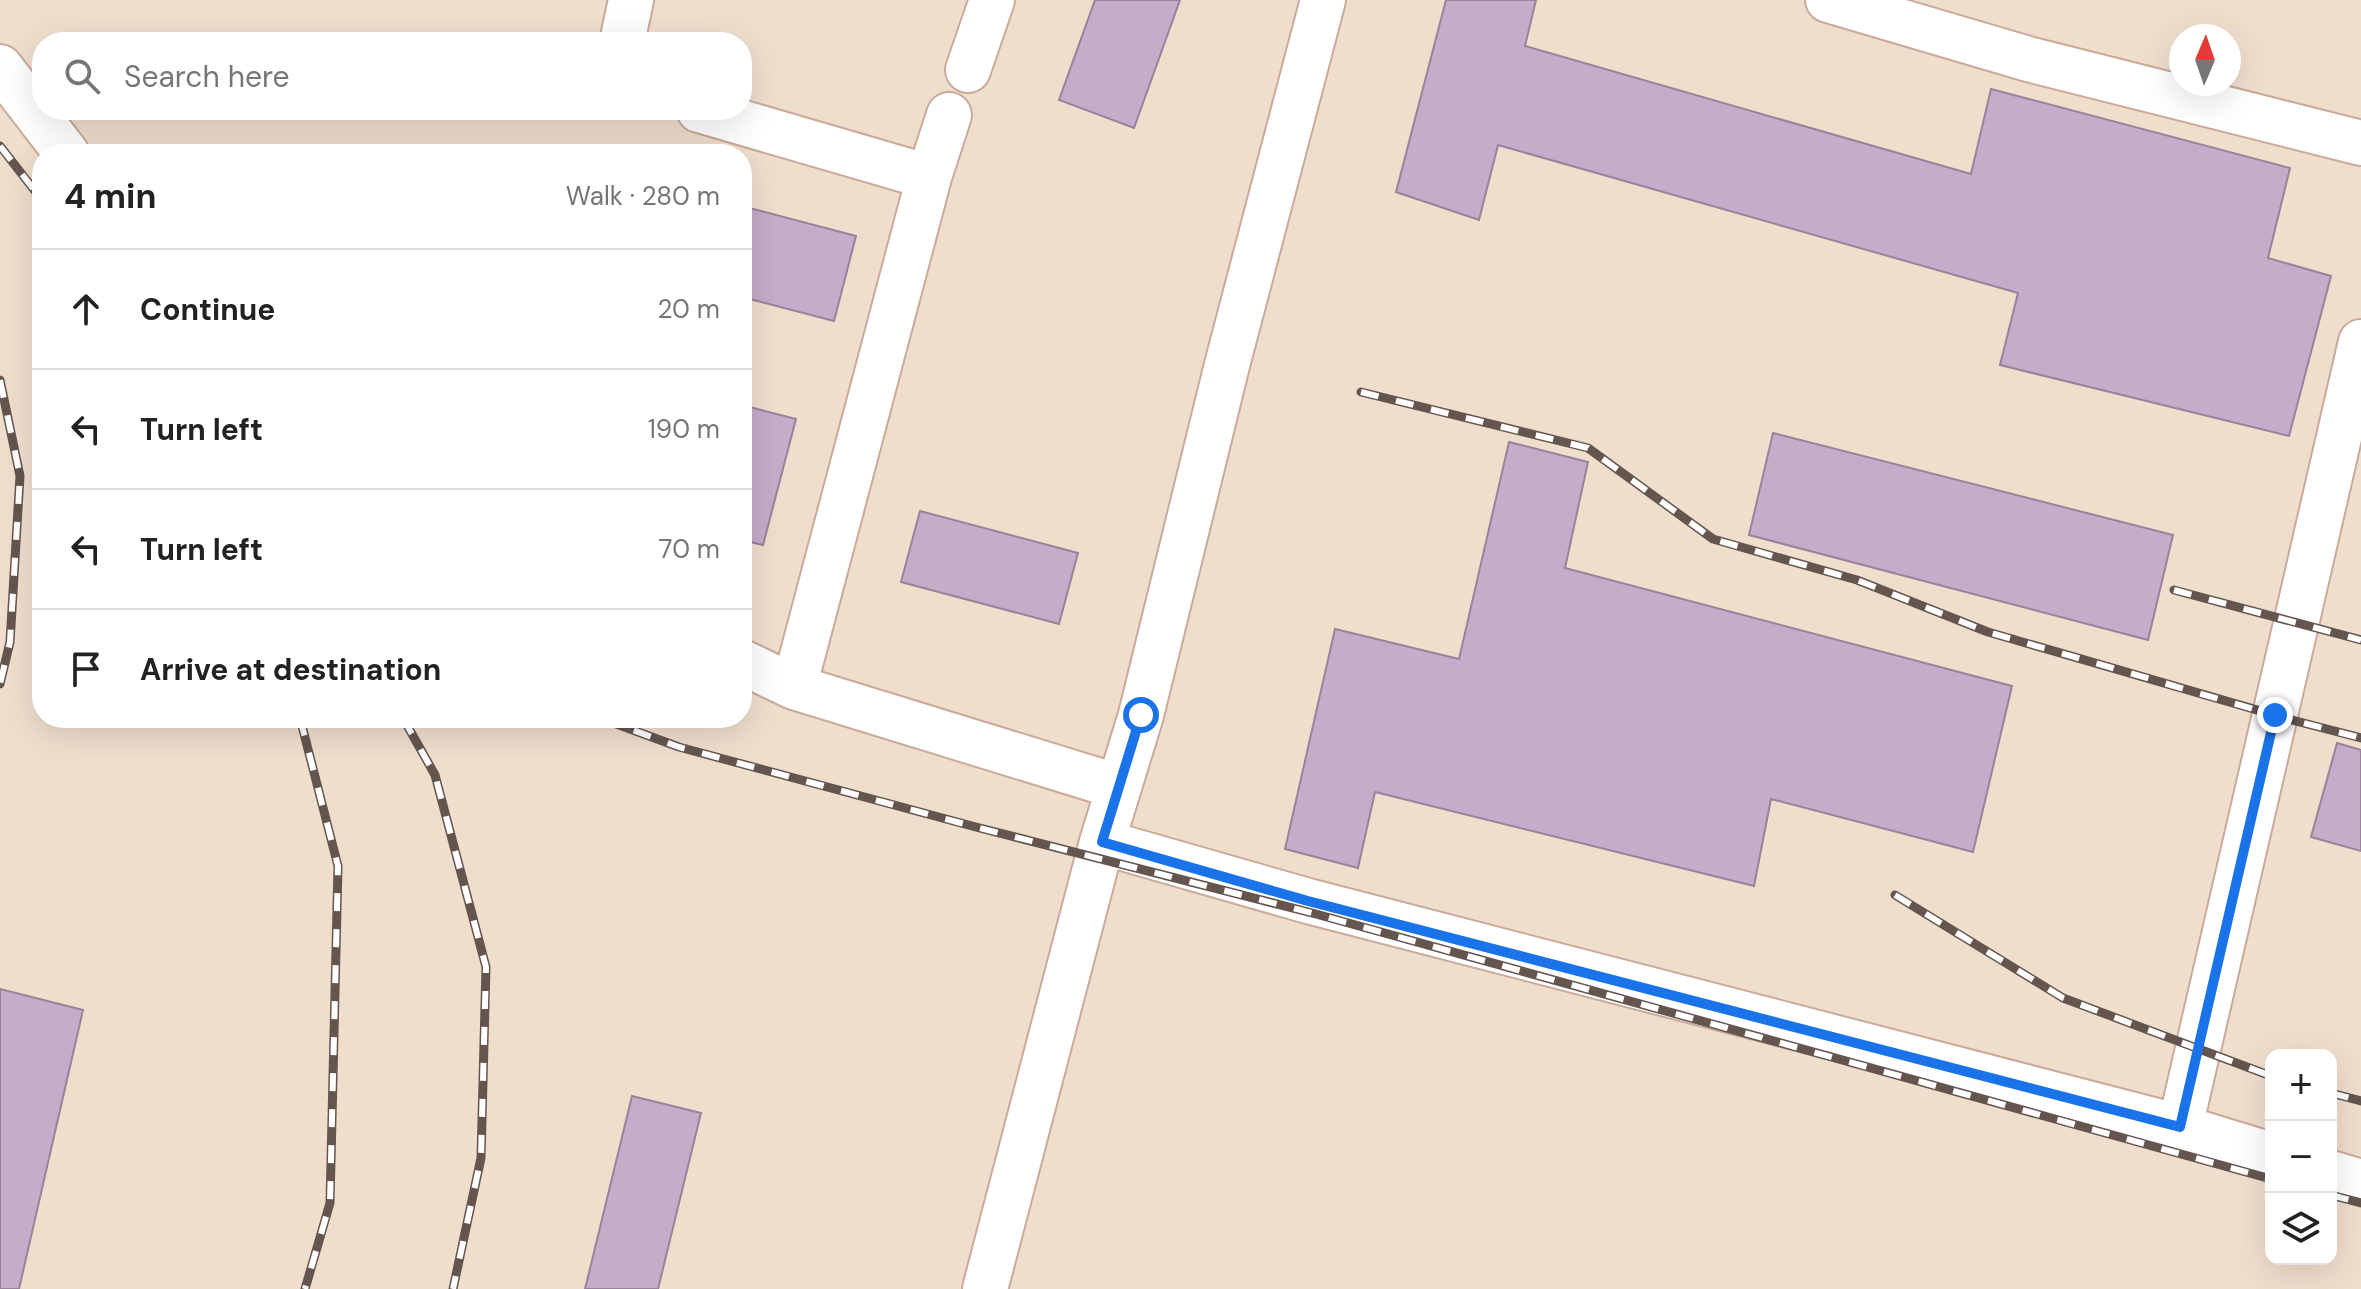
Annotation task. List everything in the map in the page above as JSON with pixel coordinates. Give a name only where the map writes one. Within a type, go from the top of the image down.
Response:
[{"type":"lane","points":[[624,32],[631,0]]},
{"type":"lane","points":[[968,70],[992,0]]},
{"type":"lane","points":[[985,1289],[1102,842],[1141,715],[1227,365],[1323,0]]},
{"type":"lane","points":[[1828,0],[2028,59],[2361,143]]},
{"type":"lane","points":[[0,67],[32,109]]},
{"type":"lane","points":[[794,687],[929,177],[949,115]]},
{"type":"lane","points":[[41,120],[59,144]]},
{"type":"lane","points":[[733,120],[929,177]]},
{"type":"lane","points":[[2180,1127],[2361,342]]},
{"type":"lane","points":[[752,667],[794,687],[1119,787]]},
{"type":"lane","points":[[1102,842],[1308,901],[2180,1127],[2265,1153]]},
{"type":"lane","points":[[2337,1175],[2361,1182]]},
{"type":"shaded area","points":[[0,0],[2361,0],[2361,1289],[0,1289]]},
{"type":"building","points":[[1095,0],[1180,0],[1134,128],[1059,100]]},
{"type":"building","points":[[1446,0],[1536,0],[1525,46],[1971,174],[1991,89],[2290,168],[2268,258],[2331,276],[2289,436],[2000,365],[2018,293],[1498,145],[1479,220],[1396,192]]},
{"type":"building","points":[[752,209],[856,236],[834,321],[752,300]]},
{"type":"building","points":[[752,408],[796,419],[763,545],[752,542]]},
{"type":"building","points":[[1773,433],[2173,535],[2148,640],[1749,535]]},
{"type":"building","points":[[1509,442],[1588,462],[1565,568],[2012,686],[1973,852],[1771,799],[1754,886],[1375,792],[1358,868],[1285,849],[1335,629],[1459,659]]},
{"type":"building","points":[[920,511],[1078,553],[1059,624],[901,582]]},
{"type":"building","points":[[2337,743],[2361,750],[2361,851],[2311,837]]},
{"type":"building","points":[[0,989],[83,1010],[19,1289],[0,1289]]},
{"type":"building","points":[[632,1096],[701,1113],[658,1289],[585,1289]]},
{"type":"railway","points":[[0,146],[32,187]]},
{"type":"railway","points":[[0,380],[20,476],[10,642],[0,684]]},
{"type":"railway","points":[[1361,392],[1588,448],[1713,539],[1857,580],[1988,632],[2361,738]]},
{"type":"railway","points":[[2174,590],[2361,640]]},
{"type":"railway","points":[[303,728],[338,866],[330,1203],[305,1289]]},
{"type":"railway","points":[[409,728],[435,775],[486,967],[481,1158],[453,1289]]},
{"type":"railway","points":[[627,728],[679,747],[1316,914],[2265,1177]]},
{"type":"railway","points":[[1895,895],[2063,998],[2265,1074]]},
{"type":"railway","points":[[2337,1095],[2361,1101]]},
{"type":"railway","points":[[2337,1197],[2361,1203]]},
{"type":"route","points":[[1141,715],[1102,842],[1308,901],[2180,1127],[2275,715]]}]
